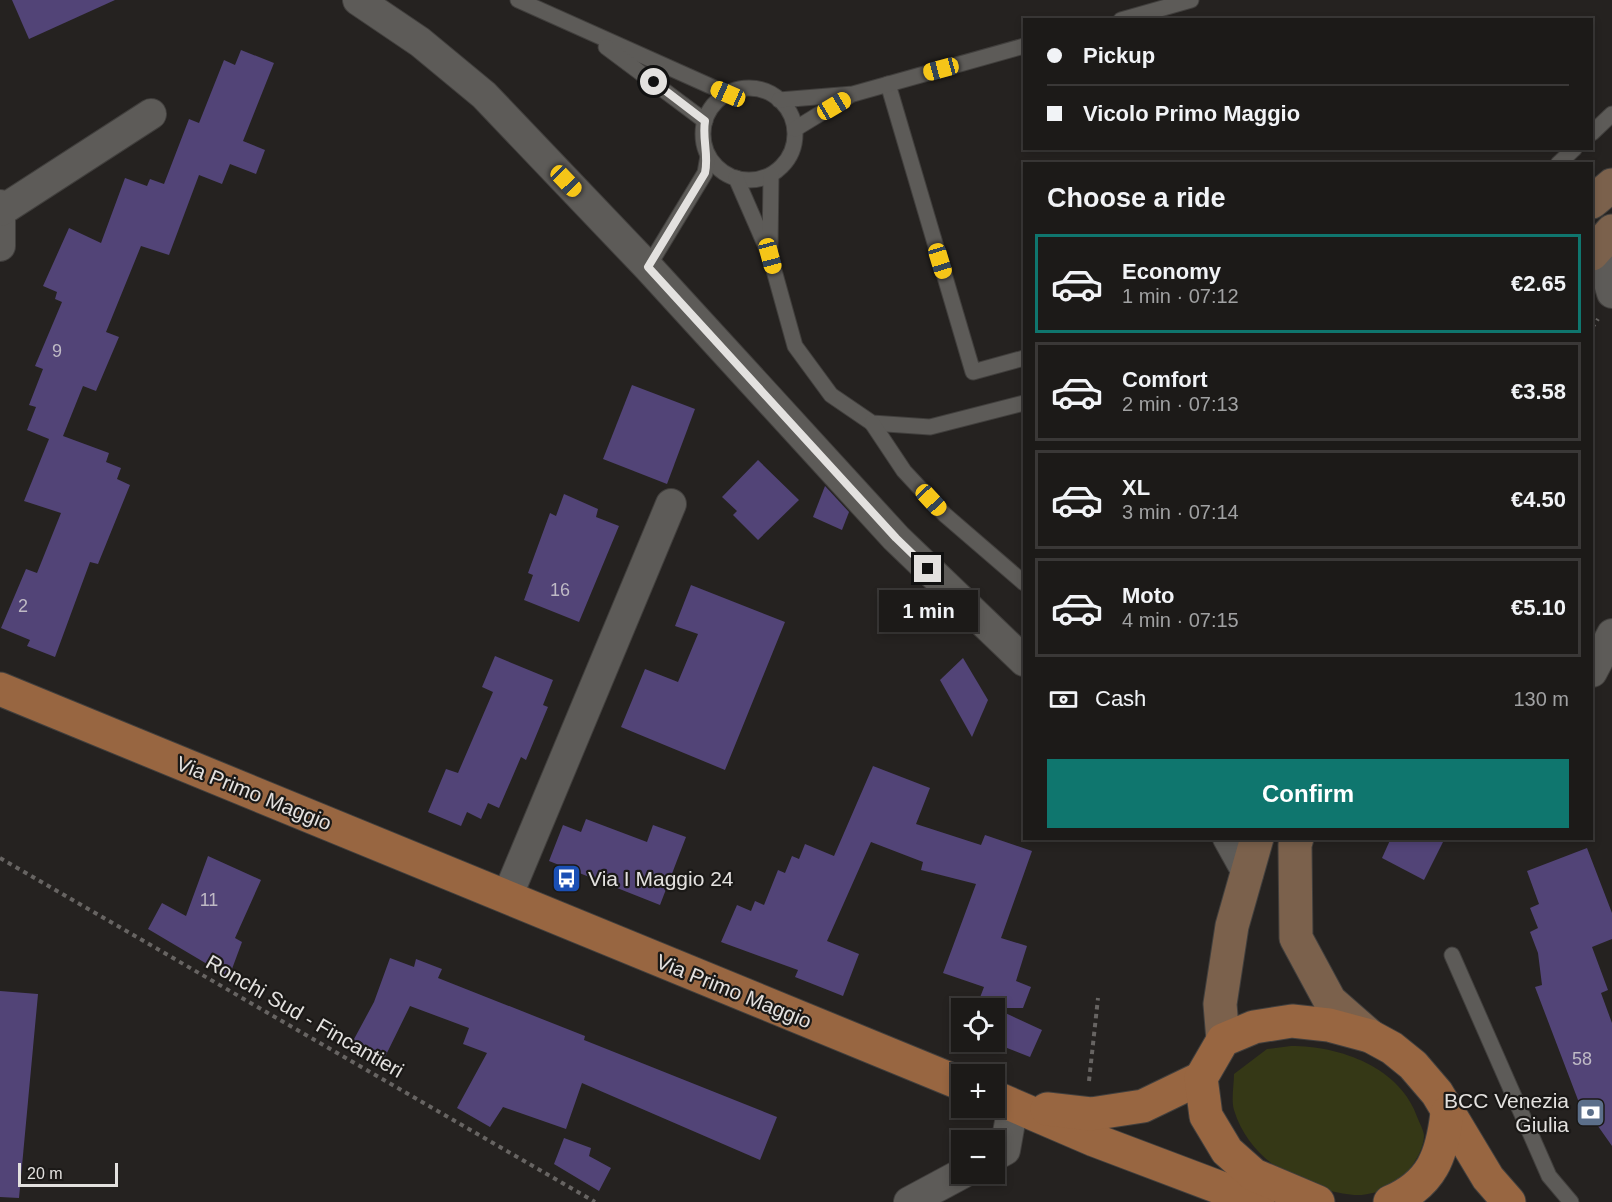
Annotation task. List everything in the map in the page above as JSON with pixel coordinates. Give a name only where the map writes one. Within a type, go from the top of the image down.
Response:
[{"type":"main road","points":[[1593,201],[1612,185]]},
{"type":"main road","name":"Via Primo Maggio","points":[[0,689],[951,1079]]},
{"type":"main road","points":[[1086,1127],[1091,1114],[1143,1106],[1201,1078],[1223,1040],[1220,1004],[1232,926],[1256,840]]},
{"type":"main road","points":[[1296,840],[1294,845],[1296,938],[1330,1001],[1370,1036],[1392,1048],[1413,1065],[1437,1093],[1488,1178],[1509,1202]]},
{"type":"main road","points":[[1223,1040],[1254,1027],[1292,1021],[1329,1025],[1370,1036]]},
{"type":"main road","points":[[1201,1078],[1206,1116],[1227,1151],[1256,1188]]},
{"type":"main road","points":[[1005,1101],[1086,1127],[1256,1188],[1318,1202]]},
{"type":"main road","points":[[1390,1202],[1407,1195],[1430,1174],[1444,1142],[1447,1113]]},
{"type":"street","points":[[358,0],[420,42],[484,95],[648,267],[896,538],[1023,660]]},
{"type":"street","points":[[0,246],[1,208],[151,114]]},
{"type":"street","points":[[1600,244],[1612,293]]},
{"type":"street","points":[[507,897],[671,504]]},
{"type":"street","points":[[1593,670],[1612,634]]},
{"type":"street","points":[[1229,840],[1248,874]]},
{"type":"street","points":[[909,1202],[951,1179]]},
{"type":"lane","points":[[518,0],[728,94]]},
{"type":"lane","points":[[1128,18],[1191,0]]},
{"type":"lane","points":[[584,31],[705,121]]},
{"type":"lane","points":[[779,100],[853,94],[1023,46]]},
{"type":"lane","points":[[888,84],[973,372],[1023,358]]},
{"type":"lane","points":[[648,267],[705,173],[708,156],[703,133],[710,110],[728,94],[741,89],[754,89],[779,100],[787,108],[795,129],[790,155],[782,167],[771,174],[747,180],[736,178],[725,173],[708,156]]},
{"type":"lane","points":[[795,129],[853,94]]},
{"type":"lane","points":[[1593,132],[1612,114]]},
{"type":"lane","points":[[1560,162],[1573,150]]},
{"type":"lane","points":[[770,256],[771,174]]},
{"type":"lane","points":[[736,178],[770,256],[795,346],[831,395],[872,423],[904,471],[944,514],[1023,582]]},
{"type":"lane","points":[[872,423],[930,427],[1023,403]]},
{"type":"lane","points":[[1452,955],[1549,1176],[1571,1202]]},
{"type":"path","name":"Ronchi Sud - Fincantieri","points":[[0,858],[595,1202]]},
{"type":"path","points":[[1086,1127],[1098,998]]},
{"type":"green space","points":[[1291,1046],[1329,1050],[1366,1063],[1383,1073],[1410,1101],[1423,1132],[1423,1143],[1413,1164],[1395,1188],[1354,1195],[1316,1187],[1281,1170],[1252,1145],[1234,1110],[1234,1074],[1267,1049]]},
{"type":"building","points":[[12,0],[115,0],[29,39]]},
{"type":"building","points":[[241,50],[274,63],[243,141],[265,150],[256,174],[230,164],[222,184],[199,175],[169,255],[141,246],[106,332],[119,337],[96,391],[83,386],[63,436],[109,453],[106,462],[121,468],[117,479],[130,485],[98,564],[90,562],[55,657],[27,646],[30,640],[1,628],[26,569],[37,573],[61,513],[24,501],[49,439],[27,430],[36,407],[29,405],[43,369],[35,366],[62,302],[55,299],[57,292],[43,286],[69,228],[101,243],[125,178],[147,186],[150,179],[164,184],[189,119],[199,123],[224,60],[235,65]]},
{"type":"building","points":[[632,385],[695,409],[667,484],[603,459]]},
{"type":"building","points":[[758,460],[799,500],[758,540],[733,515],[737,511],[722,497]]},
{"type":"building","points":[[825,486],[849,512],[842,530],[813,517]]},
{"type":"building","points":[[564,494],[598,509],[596,517],[619,526],[579,622],[524,600],[533,575],[528,573],[550,513],[556,516]]},
{"type":"building","points":[[691,585],[785,622],[725,770],[621,727],[645,669],[678,682],[698,634],[675,626]]},
{"type":"building","points":[[495,656],[553,680],[543,705],[548,707],[526,760],[521,757],[499,808],[488,803],[481,819],[467,812],[461,826],[428,812],[446,769],[458,773],[493,692],[482,687]]},
{"type":"building","points":[[963,658],[988,700],[972,737],[940,680]]},
{"type":"building","points":[[873,766],[930,788],[916,824],[981,845],[985,835],[1032,851],[1001,938],[1027,946],[1016,981],[1031,987],[1023,1008],[1005,1008],[1005,998],[980,998],[984,987],[943,973],[976,884],[921,870],[923,862],[871,842],[827,941],[859,954],[843,996],[795,977],[798,970],[721,942],[737,905],[751,911],[755,901],[764,905],[778,870],[785,873],[792,856],[799,859],[805,844],[834,856]]},
{"type":"building","points":[[586,819],[647,842],[653,825],[686,837],[660,905],[549,861],[563,825],[581,832]]},
{"type":"building","points":[[1390,840],[1444,840],[1424,880],[1382,858]]},
{"type":"building","points":[[1587,848],[1612,913],[1612,939],[1592,947],[1608,990],[1601,993],[1612,1023],[1612,1146],[1593,1119],[1586,1121],[1535,987],[1542,985],[1538,953],[1530,932],[1538,928],[1530,908],[1539,904],[1527,871]]},
{"type":"building","points":[[208,856],[261,880],[235,938],[242,942],[229,977],[148,929],[162,903],[186,916]]},
{"type":"building","points":[[390,958],[414,967],[416,959],[442,969],[438,978],[585,1036],[584,1040],[777,1117],[760,1160],[582,1083],[566,1129],[503,1107],[490,1127],[457,1108],[487,1053],[463,1044],[469,1028],[410,1006],[384,1059],[353,1041],[374,1002]]},
{"type":"building","points":[[0,991],[38,994],[19,1198],[0,1197]]},
{"type":"building","points":[[1005,1013],[1042,1030],[1030,1057],[1005,1047]]},
{"type":"building","points":[[564,1138],[591,1148],[589,1156],[611,1168],[599,1191],[554,1164]]},
{"type":"place","name":"Via I Maggio 24","points":[[567,878]]},
{"type":"place","name":"BCC Venezia Giulia","points":[[1590,1112]]},
{"type":"route","points":[[654,82],[705,121],[703,133],[708,156],[705,173],[648,267],[896,538],[928,569]]}]
